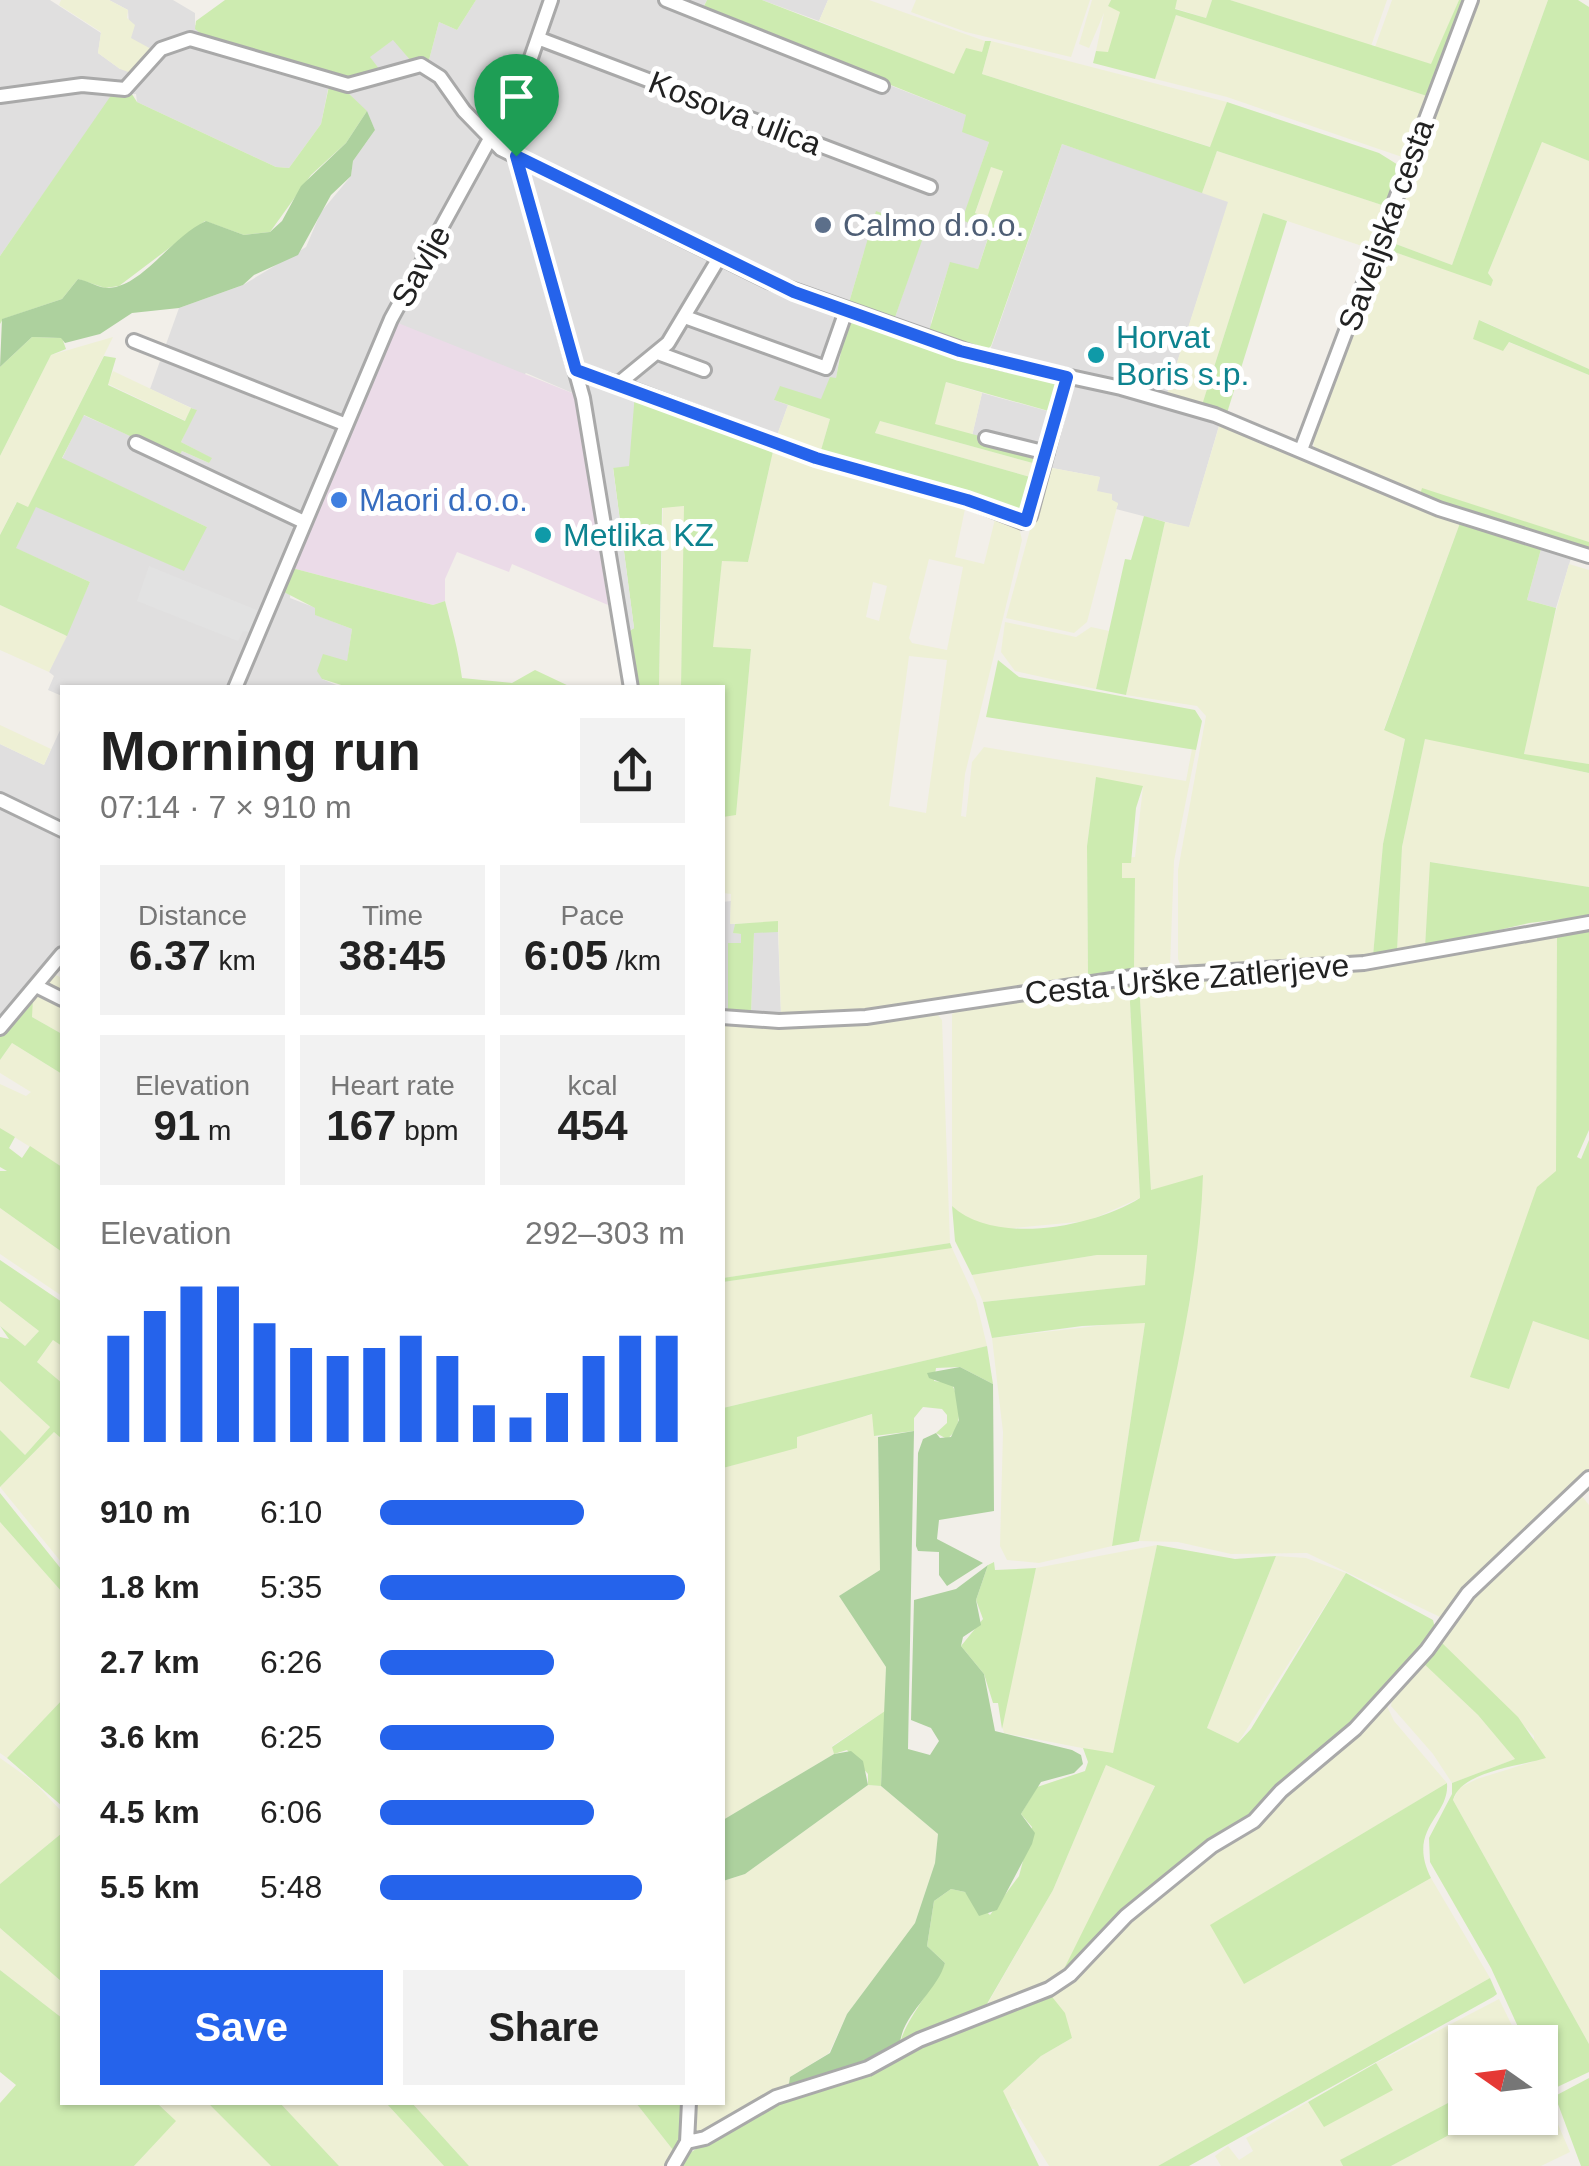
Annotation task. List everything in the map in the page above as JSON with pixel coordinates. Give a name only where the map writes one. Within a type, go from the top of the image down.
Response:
[{"type":"street","name":"Savlje","points":[[235,685],[391,319],[490,140],[540,40],[551,0]]},
{"type":"street","points":[[666,0],[882,86]]},
{"type":"street","name":"Saveljska cesta","points":[[1301,450],[1471,0]]},
{"type":"street","points":[[0,96],[82,85],[125,89],[161,48],[190,39],[348,85],[420,65],[440,77],[490,140],[516,156],[589,188],[720,258],[846,312],[992,360],[1192,408],[1458,516],[1589,556]]},
{"type":"street","name":"Kosova ulica","points":[[540,40],[930,187]]},
{"type":"street","points":[[516,156],[576,370],[630,685]]},
{"type":"street","points":[[618,384],[658,353],[691,319],[720,258]]},
{"type":"street","points":[[691,319],[826,368],[846,312]]},
{"type":"street","points":[[134,341],[344,424]]},
{"type":"street","points":[[658,353],[704,370]]},
{"type":"street","points":[[576,370],[816,458],[967,500],[1023,522],[1030,516],[1067,377]]},
{"type":"street","points":[[986,438],[1047,453]]},
{"type":"street","points":[[136,443],[304,522]]},
{"type":"street","points":[[0,800],[60,829]]},
{"type":"street","name":"Cesta Urške Zatlerjeve","points":[[725,1017],[794,1021],[866,1017],[1132,977],[1364,963],[1589,922]]},
{"type":"street","points":[[0,1028],[60,956]]},
{"type":"street","points":[[36,986],[60,998]]},
{"type":"street","points":[[688,2142],[705,2138],[776,2096],[868,2068],[919,2040],[1049,1990],[1070,1976],[1126,1916],[1212,1846],[1254,1821],[1281,1791],[1354,1729],[1427,1650],[1468,1593],[1589,1478]]},
{"type":"street","points":[[673,2166],[688,2142],[689,2105]]},
{"type":"shaded area","points":[[0,0],[50,0],[101,33],[98,53],[120,69],[144,48],[130,38],[128,10],[109,0],[173,0],[195,13],[195,25],[330,79],[321,124],[289,168],[276,167],[137,102],[136,94],[113,94],[0,256]]},
{"type":"shaded area","points":[[476,0],[707,0],[702,9],[731,23],[966,115],[989,142],[963,219],[990,231],[978,269],[950,263],[931,322],[931,336],[893,323],[925,229],[864,252],[848,306],[836,379],[821,400],[774,400],[788,405],[775,441],[577,395],[526,373],[292,568],[290,598],[316,608],[316,615],[352,629],[347,662],[322,679],[336,685],[60,685],[60,695],[48,690],[54,676],[49,672],[90,582],[15,548],[36,506],[107,536],[207,527],[62,459],[83,415],[178,457],[182,451],[209,463],[211,458],[181,442],[196,410],[150,389],[179,308],[243,285],[306,247],[321,212],[351,176],[353,161],[375,130],[367,112],[344,89],[380,70],[369,57],[394,39],[411,61],[429,60],[439,22],[457,30]]},
{"type":"shaded area","points":[[762,0],[828,0],[819,21]]},
{"type":"shaded area","points":[[1062,144],[1229,201],[1167,394],[1223,412],[1189,528],[1116,509],[1118,504],[1096,491],[1100,477],[1047,467],[972,436],[982,393],[1051,412],[1059,382],[985,365]]},
{"type":"shaded area","points":[[393,321],[577,395],[608,605],[512,564],[509,572],[457,552],[445,579],[445,601],[433,605],[292,568]]},
{"type":"shaded area","points":[[583,375],[635,393],[629,466],[613,468],[634,628],[628,632],[619,610]]},
{"type":"shaded area","points":[[1541,549],[1571,558],[1556,608],[1527,600]]},
{"type":"shaded area","points":[[149,566],[259,611],[251,632],[243,631],[238,641],[137,601]]},
{"type":"shaded area","points":[[60,730],[60,966],[0,1037],[0,744],[44,765]]},
{"type":"shaded area","points":[[731,901],[730,924],[735,924],[734,933],[741,934],[741,943],[728,943],[727,1024],[725,1024],[725,902]]},
{"type":"shaded area","points":[[754,932],[778,932],[781,1015],[751,1014]]},
{"type":"green space","points":[[61,0],[109,0],[128,10],[127,18],[135,25],[131,38],[153,50],[134,74],[120,69],[98,53],[101,32],[59,5]]},
{"type":"green space","points":[[225,0],[476,0],[457,30],[439,22],[429,60],[411,61],[393,40],[370,57],[380,70],[349,81],[208,39],[195,29],[196,21]]},
{"type":"green space","points":[[707,0],[762,0],[954,74],[966,48],[982,52],[985,41],[991,41],[982,74],[1210,147],[1227,102],[1379,153],[1403,168],[1391,208],[1217,151],[1202,193],[1062,144],[991,346],[984,352],[931,336],[929,331],[950,262],[978,269],[990,232],[962,220],[989,142],[962,132],[966,115],[702,10]],"holes":[[[991,167],[1003,171],[987,218],[975,213]]]},
{"type":"green space","points":[[828,0],[869,0],[985,41],[982,52],[955,75],[819,21]]},
{"type":"green space","points":[[916,0],[1090,0],[1071,57],[966,32],[911,12]]},
{"type":"green space","points":[[1092,0],[1111,0],[1108,6],[1121,11],[1108,53],[1096,51],[1104,13],[1089,48],[1079,44]]},
{"type":"green space","points":[[1111,0],[1177,0],[1175,9],[1206,18],[1212,0],[1230,0],[1431,64],[1459,0],[1467,0],[1430,97],[1176,15],[1155,79],[1093,63],[1096,51],[1108,52],[1120,12],[1108,6]]},
{"type":"green space","points":[[1177,0],[1212,0],[1206,18],[1174,8]]},
{"type":"green space","points":[[1230,0],[1387,0],[1371,46]]},
{"type":"green space","points":[[1392,0],[1459,0],[1432,65],[1375,47]]},
{"type":"green space","points":[[1474,0],[1548,0],[1452,265],[1385,240]]},
{"type":"green space","points":[[1548,0],[1578,0],[1589,7],[1589,161],[1542,142],[1488,273],[1493,280],[1491,286],[1383,248],[1385,240],[1452,265]]},
{"type":"green space","points":[[1176,15],[1430,97],[1408,159],[1227,97],[1155,79]]},
{"type":"green space","points":[[991,41],[1227,102],[1211,147],[982,74]]},
{"type":"green space","points":[[329,86],[344,89],[367,111],[346,143],[311,175],[270,232],[244,235],[205,221],[119,286],[105,288],[78,279],[62,299],[3,319],[0,324],[0,256],[112,94],[130,91],[137,102],[276,167],[289,168],[321,124]]},
{"type":"green space","points":[[367,111],[375,130],[353,161],[351,176],[331,195],[298,255],[254,275],[243,285],[179,308],[132,313],[100,334],[65,343],[61,338],[32,337],[0,367],[2,319],[62,299],[78,279],[105,288],[122,285],[206,221],[244,235],[270,232],[282,221],[301,186],[346,143]]},
{"type":"green space","points":[[1542,142],[1589,161],[1589,369],[1480,320],[1508,342],[1589,375],[1589,542],[1423,489],[1420,495],[1314,448],[1312,430],[1383,248],[1459,274],[1493,280],[1488,273]]},
{"type":"green space","points":[[1217,151],[1391,208],[1374,250],[1263,213],[1202,405],[1167,394],[1228,202],[1202,193]]},
{"type":"green space","points":[[991,166],[1003,170],[988,218],[975,214]]},
{"type":"green space","points":[[876,211],[926,229],[893,323],[848,306]]},
{"type":"green space","points":[[1263,213],[1287,221],[1227,413],[1202,405]]},
{"type":"green space","points":[[847,320],[991,367],[1060,382],[1052,412],[946,382],[935,424],[1042,453],[1040,465],[880,421],[875,433],[1037,479],[1023,519],[819,457],[830,419],[774,400],[780,386],[821,399],[830,377],[836,378]]},
{"type":"green space","points":[[1479,320],[1589,369],[1589,375],[1509,342],[1503,351],[1473,339]]},
{"type":"green space","points":[[32,337],[62,338],[66,349],[51,355],[0,456],[0,367]]},
{"type":"green space","points":[[113,337],[28,508],[16,503],[0,535],[0,456],[51,355]]},
{"type":"green space","points":[[104,356],[116,358],[108,385],[185,421],[191,408],[197,410],[181,442],[212,458],[209,463],[182,451],[178,458],[84,415],[62,458],[207,527],[184,571],[36,507],[16,548],[90,582],[67,636],[0,605],[0,535],[17,502],[28,507]]},
{"type":"green space","points":[[113,371],[191,408],[186,421],[108,384]]},
{"type":"green space","points":[[946,382],[982,393],[972,436],[934,425]]},
{"type":"green space","points":[[635,393],[774,447],[748,562],[722,561],[713,647],[751,649],[736,815],[725,817],[725,685],[681,685],[684,506],[662,508],[659,685],[636,685],[628,632],[634,628],[613,467]]},
{"type":"green space","points":[[788,405],[830,419],[819,457],[775,441]]},
{"type":"green space","points":[[880,421],[1040,465],[1037,479],[875,433]]},
{"type":"green space","points":[[1220,423],[1460,523],[1384,729],[1405,738],[1383,844],[1373,956],[1181,966],[1178,959],[1178,870],[1206,716],[1197,706],[1126,695],[1165,522],[1189,527]]},
{"type":"green space","points":[[774,447],[985,509],[1019,527],[1022,540],[965,774],[961,816],[966,817],[972,762],[984,747],[1186,781],[1192,749],[1196,750],[1174,861],[1170,967],[1134,971],[1135,879],[1121,878],[1122,858],[1135,857],[1143,787],[1096,778],[1087,846],[1088,977],[887,1009],[781,1015],[778,922],[730,924],[731,894],[725,893],[725,815],[736,814],[751,649],[712,648],[722,561],[748,562]],"holes":[[[965,509],[996,515],[984,564],[955,557]],[[929,559],[963,567],[947,650],[912,643],[909,638]],[[873,582],[887,586],[879,621],[866,617]],[[909,656],[947,660],[926,813],[889,806]]]},
{"type":"green space","points":[[1047,467],[1100,477],[1097,491],[1112,494],[1112,500],[1118,503],[1087,622],[1074,633],[1006,618]]},
{"type":"green space","points":[[1422,488],[1589,542],[1589,549],[1420,495]]},
{"type":"green space","points":[[685,506],[681,685],[659,685],[663,507]]},
{"type":"green space","points":[[1144,516],[1165,522],[1126,695],[1096,689],[1125,559],[1131,560]]},
{"type":"green space","points":[[1460,523],[1541,549],[1527,600],[1556,608],[1524,754],[1589,764],[1589,773],[1425,739],[1402,847],[1397,952],[1373,956],[1383,844],[1405,739],[1384,730]]},
{"type":"green space","points":[[1569,564],[1589,570],[1589,764],[1524,755],[1541,665]]},
{"type":"green space","points":[[292,568],[433,605],[445,601],[462,678],[512,683],[535,670],[567,685],[341,685],[322,679],[317,671],[323,654],[347,661],[352,629],[315,615],[315,608],[282,591]]},
{"type":"green space","points":[[0,605],[67,636],[49,672],[0,650]]},
{"type":"green space","points":[[1005,622],[1076,637],[1091,627],[1109,631],[1096,689],[1015,671],[1001,652]]},
{"type":"green space","points":[[998,660],[1019,677],[1195,710],[1202,721],[1196,750],[986,717]]},
{"type":"green space","points":[[0,725],[51,749],[44,765],[0,744]]},
{"type":"green space","points":[[1425,738],[1589,773],[1589,887],[1431,862],[1425,947],[1397,952],[1402,847]]},
{"type":"green space","points":[[1096,777],[1143,786],[1136,808],[1131,863],[1122,863],[1122,878],[1135,878],[1134,971],[1088,977],[1087,846]]},
{"type":"green space","points":[[1430,862],[1589,887],[1589,916],[1529,923],[1425,947]]},
{"type":"green space","points":[[778,921],[778,932],[754,933],[751,1014],[728,1012],[728,943],[741,943],[741,934],[733,933],[735,924]]},
{"type":"green space","points":[[1589,928],[1589,1130],[1577,1157],[1581,1159],[1589,1140],[1589,1340],[1533,1321],[1509,1389],[1470,1377],[1537,1187],[1556,1171],[1557,932]]},
{"type":"green space","points":[[1557,932],[1556,1171],[1533,1321],[1589,1340],[1589,1475],[1440,1617],[1307,1553],[1231,1554],[1178,1542],[1139,1541],[1191,1295],[1203,1176],[1151,1191],[1139,982],[1376,967]]},
{"type":"green space","points":[[56,975],[60,977],[60,1033],[32,1017],[33,998]]},
{"type":"green space","points":[[1139,982],[1151,1190],[1203,1175],[1188,1313],[1139,1541],[1112,1546],[1145,1323],[1082,1326],[992,1338],[983,1302],[1145,1285],[1147,1255],[1097,1255],[972,1275],[955,1241],[952,1206],[993,1226],[1045,1228],[1097,1217],[1140,1198],[1129,983]]},
{"type":"green space","points":[[1129,983],[1140,1198],[1088,1221],[1003,1229],[984,1227],[961,1215],[952,1206],[952,1014],[960,1009]]},
{"type":"green space","points":[[33,998],[32,1017],[60,1033],[60,1073],[12,1043],[0,1060],[0,1037]]},
{"type":"green space","points":[[938,1015],[942,1020],[950,1243],[725,1278],[725,1024],[823,1026]]},
{"type":"green space","points":[[12,1043],[60,1073],[60,1166],[0,1128],[0,1084],[26,1096],[31,1092],[0,1073],[0,1060]]},
{"type":"green space","points":[[0,1128],[15,1137],[9,1148],[22,1158],[30,1146],[60,1166],[60,1251],[0,1208],[0,1171],[7,1171],[0,1167]]},
{"type":"green space","points":[[0,1208],[60,1251],[60,1295],[0,1254]]},
{"type":"green space","points":[[950,1243],[952,1248],[725,1282],[725,1278]]},
{"type":"green space","points":[[952,1248],[976,1300],[987,1346],[725,1408],[725,1282]]},
{"type":"green space","points":[[1097,1255],[1147,1255],[1146,1285],[983,1302],[972,1275]]},
{"type":"green space","points":[[0,1260],[60,1301],[60,1345],[53,1340],[37,1362],[60,1381],[60,1437],[54,1432],[0,1487],[0,1430],[25,1455],[50,1427],[0,1381],[0,1337],[9,1339],[0,1326],[25,1346],[39,1331],[0,1301]]},
{"type":"green space","points":[[0,1301],[39,1331],[25,1346],[0,1326]]},
{"type":"green space","points":[[1145,1323],[1112,1546],[1039,1563],[1007,1560],[1000,1546],[1003,1432],[992,1338]]},
{"type":"green space","points":[[54,1339],[60,1344],[60,1381],[37,1362]]},
{"type":"green space","points":[[987,1346],[993,1384],[960,1367],[936,1368],[934,1381],[951,1383],[959,1405],[956,1427],[947,1439],[936,1433],[947,1423],[947,1415],[942,1409],[923,1407],[914,1418],[914,1431],[874,1436],[872,1414],[797,1437],[797,1448],[725,1467],[725,1408]]},
{"type":"green space","points":[[960,1367],[993,1384],[994,1511],[939,1520],[937,1539],[983,1563],[947,1586],[939,1575],[939,1552],[918,1551],[916,1546],[918,1453],[923,1439],[936,1433],[940,1438],[951,1437],[959,1420],[954,1387],[929,1378],[927,1373]]},
{"type":"green space","points":[[0,1381],[50,1427],[25,1455],[0,1430]]},
{"type":"green space","points":[[873,1414],[874,1436],[878,1437],[880,1570],[839,1596],[886,1667],[885,1711],[832,1746],[834,1754],[725,1819],[725,1467],[797,1447],[796,1437]]},
{"type":"green space","points":[[914,1431],[908,1749],[930,1755],[939,1741],[931,1728],[911,1720],[914,1600],[956,1589],[988,1565],[976,1600],[981,1625],[963,1637],[961,1646],[984,1674],[995,1731],[1072,1750],[1081,1755],[1083,1764],[1074,1773],[1041,1782],[1021,1814],[1035,1833],[997,1910],[979,1916],[965,1892],[951,1889],[934,1901],[927,1946],[945,1963],[905,2025],[900,2047],[867,2065],[788,2090],[790,2077],[830,2053],[847,2014],[915,1923],[935,1863],[938,1834],[881,1786],[886,1667],[839,1596],[880,1570],[878,1437]]},
{"type":"green space","points":[[54,1432],[60,1437],[60,1561],[0,1487]]},
{"type":"green space","points":[[1578,1491],[1589,1505],[1589,2044],[1453,1800],[1459,1788],[1477,1779],[1535,1761],[1534,1736],[1439,1640],[1451,1619]]},
{"type":"green space","points":[[0,1493],[60,1568],[60,1590],[0,1522]]},
{"type":"green space","points":[[0,1522],[60,1590],[60,1702],[7,1758],[0,1753]]},
{"type":"green space","points":[[1157,1545],[1113,1754],[1004,1733],[1002,1726],[1036,1568]]},
{"type":"green space","points":[[1157,1545],[1235,1559],[1276,1556],[1207,1728],[1238,1743],[1251,1729],[1346,1573],[1433,1620],[1436,1633],[1303,1772],[1058,1981],[1155,1786],[1106,1765],[1053,1890],[984,2009],[900,2047],[905,2029],[945,1963],[927,1946],[934,1901],[951,1889],[965,1892],[990,1915],[1019,1876],[1032,1827],[1021,1814],[1037,1787],[1085,1771],[1088,1762],[1083,1748],[1113,1753]]},
{"type":"green space","points":[[1276,1556],[1306,1558],[1346,1573],[1238,1743],[1207,1728]]},
{"type":"green space","points":[[994,1562],[995,1570],[1036,1568],[1002,1729],[998,1703],[993,1703],[984,1674],[961,1646],[983,1619],[976,1600],[988,1565]]},
{"type":"green space","points":[[1439,1640],[1518,1717],[1546,1758],[1479,1776],[1458,1790],[1453,1800],[1589,2044],[1589,2072],[1558,2087],[1558,2025],[1517,2025],[1491,1968],[1430,1862],[1429,1838],[1452,1794],[1452,1783],[1515,1759],[1478,1715],[1421,1661]]},
{"type":"green space","points":[[1421,1661],[1478,1715],[1515,1759],[1452,1783],[1433,1754],[1391,1706],[1393,1694]]},
{"type":"green space","points":[[60,1702],[60,1804],[7,1758]]},
{"type":"green space","points":[[1386,1704],[1394,1721],[1447,1783],[1211,1925],[1244,1983],[1431,1878],[1490,1978],[1158,2166],[1049,2166],[1014,2109],[987,2106],[1041,2056],[1072,2038],[1049,1993],[1097,1956],[1119,1927]]},
{"type":"green space","points":[[885,1711],[881,1786],[868,1785],[868,1774],[847,1750],[834,1754],[832,1747]]},
{"type":"green space","points":[[851,1751],[863,1761],[868,1785],[745,1874],[725,1880],[725,1819],[834,1754]]},
{"type":"green space","points":[[0,1758],[34,1782],[60,1810],[60,1835],[0,1884]]},
{"type":"green space","points":[[1106,1765],[1155,1785],[1112,1877],[1058,1981],[984,2010],[1053,1890]]},
{"type":"green space","points":[[1447,1783],[1446,1795],[1423,1847],[1431,1878],[1244,1984],[1210,1925]]},
{"type":"green space","points":[[868,1785],[881,1786],[938,1834],[935,1863],[915,1923],[847,2014],[829,2053],[790,2077],[788,2090],[704,2136],[694,2135],[694,2105],[725,2105],[725,1880],[745,1874]]},
{"type":"green space","points":[[60,1835],[60,1980],[0,1928],[0,1884]]},
{"type":"green space","points":[[0,1928],[60,1980],[60,2016],[0,1970]]},
{"type":"green space","points":[[0,1970],[60,2016],[60,2105],[159,2105],[176,2121],[134,2166],[0,2166],[0,2103],[16,2085],[0,2072]]},
{"type":"green space","points":[[1490,1978],[1497,1994],[1493,1997],[1189,2166],[1158,2166]]},
{"type":"green space","points":[[1049,1993],[1065,2013],[1072,2038],[1041,2056],[1003,2091],[1039,2166],[680,2166],[685,2156],[756,2111]]},
{"type":"green space","points":[[1499,1999],[1512,2025],[1449,2025]]},
{"type":"green space","points":[[1448,2026],[1448,2103],[1341,2160],[1343,2166],[1221,2166],[1215,2156],[1228,2146],[1239,2160],[1253,2151],[1246,2138],[1308,2102],[1324,2126],[1392,2090],[1376,2063]]},
{"type":"green space","points":[[1376,2063],[1393,2090],[1324,2127],[1308,2102]]},
{"type":"green space","points":[[1589,2078],[1589,2166],[1581,2166],[1558,2094]]},
{"type":"green space","points":[[1448,2103],[1449,2135],[1391,2166],[1343,2166],[1340,2160]]},
{"type":"green space","points":[[160,2105],[210,2105],[271,2166],[134,2166],[175,2121]]},
{"type":"green space","points":[[210,2105],[282,2105],[339,2166],[271,2166]]},
{"type":"green space","points":[[282,2105],[388,2105],[444,2166],[339,2166]]},
{"type":"green space","points":[[388,2105],[414,2105],[469,2166],[444,2166]]},
{"type":"green space","points":[[414,2105],[638,2105],[677,2155],[665,2166],[469,2166]]},
{"type":"green space","points":[[638,2105],[687,2105],[686,2126],[677,2155]]},
{"type":"green space","points":[[1558,2124],[1570,2152],[1541,2166],[1391,2166],[1449,2135],[1558,2135]]},
{"type":"place","name":"Calmo d.o.o.","points":[[823,225]]},
{"type":"place","name":"Horvat Boris s.p.","points":[[1096,355]]},
{"type":"place","name":"Maori d.o.o.","points":[[339,500]]},
{"type":"place","name":"Metlika KZ","points":[[543,535]]},
{"type":"route","points":[[516,156],[589,188],[720,258],[794,292],[960,351],[1067,377],[1030,516],[1026,521],[1017,521],[967,500],[816,458],[576,370],[516,156]]}]
